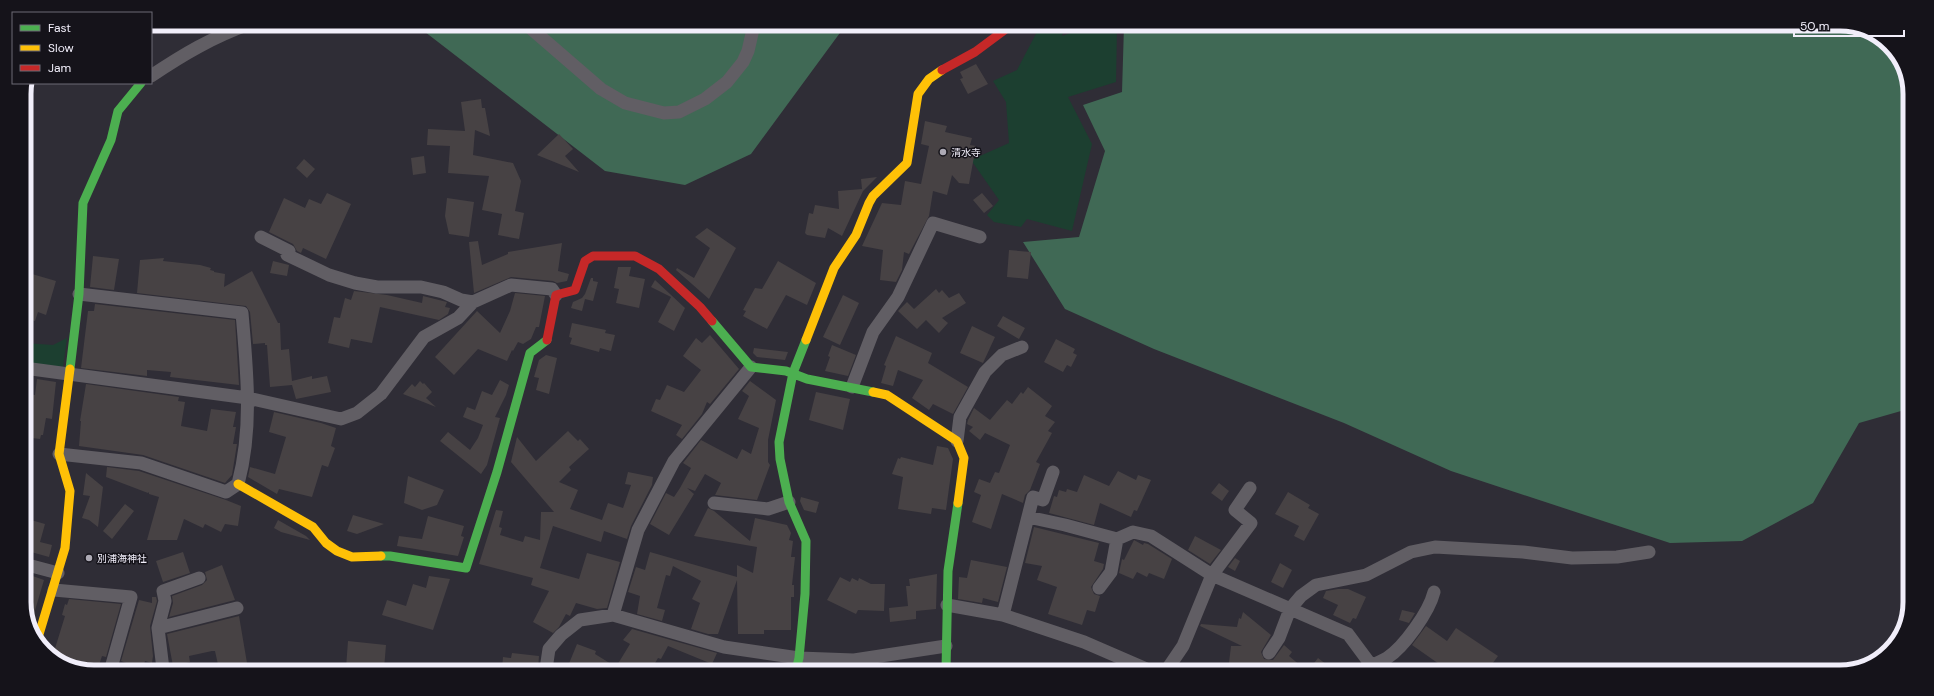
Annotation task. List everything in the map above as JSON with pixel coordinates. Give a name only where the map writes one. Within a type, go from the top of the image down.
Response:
[{"type":"street","points":[[152,75],[179,57],[218,35],[229,31]]},
{"type":"street","points":[[534,31],[601,89],[625,103],[664,113],[679,112],[705,99],[727,82],[743,62],[748,51],[753,31]]},
{"type":"street","points":[[798,664],[807,551],[803,531],[784,504],[780,459],[780,442],[793,373],[823,292],[840,258],[856,235],[869,203],[873,196],[907,163],[918,94],[921,87],[936,72],[973,53],[1003,31]]},
{"type":"street","points":[[39,634],[54,590],[65,548],[70,491],[59,454],[79,294],[79,242],[83,203],[111,140],[118,111],[140,84]]},
{"type":"street","points":[[852,387],[873,332],[898,297],[933,223],[980,237]]},
{"type":"street","points":[[261,237],[288,251],[287,255],[329,275],[355,283],[377,287],[421,287],[443,292],[461,300],[473,302]]},
{"type":"street","points":[[556,296],[575,290],[585,261],[593,256],[634,256],[659,269],[700,307],[751,367],[793,373],[807,379],[887,395],[957,441]]},
{"type":"street","points":[[31,369],[248,398],[341,419],[357,413],[381,394],[424,337],[458,318],[473,302],[511,285],[552,289],[556,296],[547,341],[530,353],[506,435],[497,472],[466,568],[390,556],[352,557],[337,551],[326,543],[313,527],[238,484]]},
{"type":"street","points":[[59,454],[141,463],[226,492],[238,484],[244,464],[248,398],[242,313],[79,294]]},
{"type":"street","points":[[946,665],[948,571],[964,458],[957,441],[960,417],[985,372],[1002,355],[1022,347]]},
{"type":"street","points":[[613,615],[638,530],[674,461],[751,367]]},
{"type":"street","points":[[1003,615],[1033,497],[1042,500],[1053,472]]},
{"type":"street","points":[[1170,665],[1183,646],[1212,575],[1251,523],[1235,510],[1250,488]]},
{"type":"street","points":[[714,503],[759,509],[784,504]]},
{"type":"street","points":[[1028,517],[1117,539],[1133,532],[1152,536],[1212,575],[1348,634],[1367,665]]},
{"type":"street","points":[[1099,588],[1111,572],[1117,539]]},
{"type":"street","points":[[1269,653],[1279,638],[1290,609],[1301,596],[1316,585],[1366,575],[1411,552],[1435,547],[1523,552],[1572,558],[1617,557],[1649,552]]},
{"type":"street","points":[[31,566],[58,573]]},
{"type":"street","points":[[163,665],[158,628],[165,601],[163,591],[198,578]]},
{"type":"street","points":[[54,590],[131,597],[112,665]]},
{"type":"street","points":[[1374,665],[1387,658],[1398,649],[1424,616],[1434,592]]},
{"type":"street","points":[[947,605],[1003,615],[1084,642],[1137,665]]},
{"type":"street","points":[[158,628],[237,608]]},
{"type":"street","points":[[547,665],[549,649],[561,635],[580,620],[613,615],[724,647],[798,664],[854,660],[946,646]]},
{"type":"green space","points":[[424,31],[841,31],[751,154],[685,185],[605,171]]},
{"type":"green space","points":[[1037,31],[1064,31],[1062,36],[1076,31],[1117,31],[1116,82],[1068,97],[1092,144],[1072,231],[1027,219],[1021,227],[994,222],[987,215],[999,200],[971,160],[1009,143],[1006,102],[993,81],[1017,70]]},
{"type":"green space","points":[[1124,31],[1840,31],[1860,34],[1875,42],[1890,56],[1898,70],[1903,90],[1903,410],[1859,423],[1813,503],[1742,541],[1670,543],[1451,471],[1344,423],[1154,349],[1065,309],[1023,242],[1079,237],[1105,151],[1083,105],[1122,92]]},
{"type":"green space","points":[[67,338],[63,367],[31,363],[31,343],[53,345]]},
{"type":"building","points":[[976,64],[988,84],[968,94],[960,79],[963,78],[960,72]]},
{"type":"building","points":[[481,99],[482,108],[485,108],[490,136],[475,130],[473,155],[513,163],[521,181],[515,211],[524,213],[519,239],[498,235],[502,214],[482,210],[489,176],[448,173],[450,146],[427,145],[428,129],[465,131],[461,102]]},
{"type":"building","points":[[925,121],[947,126],[945,132],[972,138],[970,145],[976,146],[969,184],[959,183],[952,175],[947,195],[933,191],[929,216],[909,254],[904,252],[902,270],[896,282],[880,280],[883,250],[862,246],[882,203],[901,205],[905,181],[921,184],[929,146],[921,144]]},
{"type":"building","points":[[559,134],[573,149],[565,156],[579,172],[537,155]]},
{"type":"building","points":[[424,156],[426,173],[413,175],[411,158]]},
{"type":"building","points":[[304,159],[315,169],[307,178],[296,168]]},
{"type":"building","points":[[877,177],[863,191],[842,236],[828,228],[825,238],[807,235],[805,233],[809,213],[813,214],[815,205],[839,209],[838,191],[862,189],[861,179]]},
{"type":"building","points":[[327,193],[351,204],[326,259],[303,248],[301,253],[297,251],[293,244],[269,232],[284,198],[305,208],[309,199],[321,204]]},
{"type":"building","points":[[982,193],[993,206],[984,213],[973,200]]},
{"type":"building","points":[[447,198],[474,202],[469,237],[449,234],[445,216]]},
{"type":"building","points":[[707,228],[736,248],[709,299],[676,270],[677,268],[694,278],[710,248],[695,237]]},
{"type":"building","points":[[478,241],[482,265],[508,254],[508,252],[562,243],[558,271],[569,274],[567,281],[557,283],[553,281],[511,277],[474,293],[469,242]]},
{"type":"building","points":[[1009,250],[1031,252],[1028,279],[1007,277]]},
{"type":"building","points":[[93,256],[119,259],[114,290],[90,287]]},
{"type":"building","points":[[164,258],[163,261],[200,265],[211,268],[210,270],[214,272],[225,274],[224,287],[252,271],[278,323],[280,323],[281,350],[289,349],[292,381],[312,376],[312,379],[327,376],[331,392],[296,399],[292,385],[270,387],[267,345],[265,345],[265,343],[253,344],[250,312],[246,306],[137,293],[140,260]]},
{"type":"building","points":[[273,261],[289,265],[287,276],[270,273]]},
{"type":"building","points":[[778,261],[816,283],[807,305],[786,295],[767,329],[743,316],[746,311],[743,310],[755,288],[762,289]]},
{"type":"building","points":[[618,267],[631,267],[629,276],[645,279],[639,308],[616,303],[619,289],[614,288]]},
{"type":"building","points":[[32,274],[56,281],[46,315],[38,312],[35,321],[31,320]]},
{"type":"building","points":[[591,278],[593,278],[593,281],[598,282],[593,301],[585,299],[582,311],[571,308],[573,302],[582,298],[585,294]]},
{"type":"building","points":[[655,280],[685,308],[674,331],[658,322],[671,297],[651,287]]},
{"type":"building","points":[[936,289],[939,293],[942,290],[949,298],[959,293],[966,303],[942,318],[948,323],[939,333],[926,320],[917,329],[898,311],[907,302],[914,309]]},
{"type":"building","points":[[354,291],[387,295],[422,303],[423,296],[447,302],[445,307],[450,308],[448,314],[439,320],[380,307],[372,343],[351,339],[349,348],[328,343],[334,317],[340,318],[345,298],[351,300]]},
{"type":"building","points":[[515,293],[545,296],[539,327],[536,327],[531,339],[523,344],[518,342],[507,361],[478,349],[454,375],[435,357],[477,311],[500,333],[510,311]]},
{"type":"building","points":[[843,295],[859,303],[840,345],[823,337]]},
{"type":"building","points":[[95,304],[235,320],[239,385],[170,377],[171,372],[147,370],[147,376],[81,368],[88,311],[94,311]]},
{"type":"building","points":[[1003,316],[1025,328],[1019,339],[997,326]]},
{"type":"building","points":[[572,323],[606,330],[605,333],[615,335],[611,351],[600,348],[599,352],[570,344],[572,338],[569,337]]},
{"type":"building","points":[[972,326],[995,337],[983,363],[960,353]]},
{"type":"building","points":[[710,335],[739,369],[710,404],[707,402],[702,414],[682,439],[676,435],[682,425],[651,411],[656,399],[660,400],[667,385],[684,392],[701,370],[683,356],[696,338],[702,343]]},
{"type":"building","points":[[896,336],[932,353],[928,363],[968,387],[953,414],[933,404],[929,410],[912,398],[923,380],[898,370],[893,386],[881,383],[886,366],[884,365]]},
{"type":"building","points":[[1056,339],[1075,349],[1073,353],[1077,355],[1071,367],[1067,365],[1063,372],[1044,362]]},
{"type":"building","points":[[832,345],[856,355],[848,376],[825,371]]},
{"type":"building","points":[[754,348],[788,352],[785,360],[757,357],[753,353]]},
{"type":"building","points":[[546,355],[557,358],[549,394],[536,390],[539,378],[534,377],[539,360]]},
{"type":"building","points":[[37,379],[56,382],[52,419],[46,418],[43,435],[41,435],[40,439],[31,438],[31,394],[35,395]]},
{"type":"building","points":[[500,380],[509,385],[506,395],[495,417],[500,418],[487,465],[481,474],[440,441],[448,432],[470,450],[478,438],[483,425],[463,417],[467,407],[475,410],[482,391],[492,395]]},
{"type":"building","points":[[420,381],[423,384],[424,383],[432,392],[426,398],[436,407],[403,394],[412,384],[415,387]]},
{"type":"building","points":[[750,381],[776,400],[768,440],[768,462],[770,465],[757,500],[715,495],[721,483],[705,474],[695,491],[687,488],[694,494],[669,535],[650,524],[666,493],[674,497],[680,488],[691,468],[683,463],[701,440],[737,459],[742,449],[751,454],[759,428],[738,419],[749,396],[742,391]]},
{"type":"building","points":[[86,384],[179,397],[178,401],[185,402],[181,426],[207,431],[211,409],[236,412],[233,427],[236,427],[233,444],[237,444],[232,475],[225,483],[143,455],[79,446],[80,421]]},
{"type":"building","points":[[1028,387],[1052,406],[1045,416],[1055,422],[1048,431],[1052,433],[1036,462],[1040,464],[1030,490],[1025,495],[1023,503],[1002,494],[991,529],[972,522],[981,495],[974,492],[979,479],[990,483],[995,472],[999,473],[1010,445],[985,433],[980,440],[969,431],[973,427],[967,424],[968,420],[974,408],[990,420],[1007,400],[1012,404],[1021,392],[1023,394]]},
{"type":"building","points":[[816,392],[850,399],[843,430],[809,420]]},
{"type":"building","points":[[274,412],[336,428],[331,446],[335,448],[328,467],[322,465],[312,497],[279,489],[277,494],[248,477],[250,467],[275,474],[286,437],[269,432]]},
{"type":"building","points":[[568,431],[578,441],[580,439],[589,449],[569,467],[571,470],[559,482],[578,490],[570,509],[602,520],[608,503],[623,508],[631,485],[625,484],[628,472],[653,477],[652,485],[631,526],[627,539],[604,531],[601,542],[553,526],[540,568],[579,579],[587,553],[620,562],[607,608],[597,609],[576,603],[570,616],[566,614],[559,627],[553,633],[533,622],[549,591],[531,585],[533,578],[479,564],[496,510],[503,511],[499,527],[502,528],[500,535],[523,542],[525,536],[540,540],[541,512],[554,512],[511,462],[517,437],[536,461]]},
{"type":"building","points":[[937,446],[948,448],[953,459],[946,510],[932,508],[931,514],[898,509],[903,477],[892,474],[898,458],[900,459],[901,457],[933,465]]},
{"type":"building","points":[[107,467],[139,471],[241,506],[238,526],[225,524],[221,532],[205,524],[203,528],[184,519],[177,540],[147,540],[159,497],[106,477]]},
{"type":"building","points":[[1118,471],[1136,480],[1138,475],[1151,480],[1137,511],[1134,510],[1131,517],[1100,503],[1094,525],[1049,513],[1054,496],[1057,497],[1059,490],[1066,492],[1067,489],[1077,492],[1084,475],[1109,486]]},
{"type":"building","points":[[86,473],[103,487],[98,527],[89,520],[82,518],[90,496],[83,495]]},
{"type":"building","points":[[408,476],[444,490],[437,505],[422,510],[404,503]]},
{"type":"building","points":[[1219,483],[1229,491],[1222,501],[1211,493]]},
{"type":"building","points":[[1288,492],[1310,505],[1308,508],[1319,514],[1304,541],[1294,536],[1299,526],[1275,514]]},
{"type":"building","points":[[801,497],[819,502],[816,513],[804,510],[800,501]]},
{"type":"building","points":[[125,504],[134,511],[112,539],[103,531]]},
{"type":"building","points":[[708,508],[714,511],[750,541],[755,518],[787,525],[791,533],[789,540],[793,541],[791,557],[795,557],[792,585],[794,585],[794,597],[791,597],[791,630],[764,630],[764,634],[738,634],[737,580],[718,634],[708,634],[691,629],[700,603],[692,599],[701,581],[673,566],[670,576],[666,575],[657,608],[665,610],[662,621],[637,614],[640,596],[628,592],[636,567],[645,570],[650,552],[737,577],[737,565],[753,573],[757,547],[694,536]]},
{"type":"building","points":[[353,515],[384,524],[357,534],[347,531]]},
{"type":"building","points":[[428,516],[464,526],[461,536],[464,537],[458,556],[397,546],[399,536],[422,539]]},
{"type":"building","points":[[31,520],[45,524],[40,542],[52,545],[49,557],[31,552]]},
{"type":"building","points":[[278,520],[306,536],[310,540],[281,532],[274,528]]},
{"type":"building","points":[[1034,527],[1099,543],[1094,561],[1104,564],[1103,569],[1091,587],[1094,594],[1100,596],[1095,612],[1087,610],[1082,625],[1048,614],[1057,587],[1037,580],[1042,566],[1025,563]]},
{"type":"building","points":[[1195,536],[1221,550],[1210,564],[1188,550]]},
{"type":"building","points":[[1134,540],[1143,545],[1144,543],[1148,544],[1172,559],[1164,579],[1149,573],[1147,577],[1137,572],[1133,579],[1119,573],[1122,559],[1124,560]]},
{"type":"building","points":[[183,552],[190,573],[163,582],[156,561]]},
{"type":"building","points":[[1235,558],[1240,561],[1235,571],[1228,567]]},
{"type":"building","points":[[971,560],[1007,567],[998,602],[983,598],[982,603],[958,599],[959,577],[967,578]]},
{"type":"building","points":[[1280,563],[1292,570],[1283,588],[1271,582]]},
{"type":"building","points":[[222,565],[235,600],[169,617],[173,603],[172,596],[202,585],[207,580],[205,572]]},
{"type":"building","points":[[937,574],[936,609],[916,611],[916,619],[890,622],[889,608],[908,606],[906,586],[910,586],[909,579]]},
{"type":"building","points":[[31,575],[44,580],[33,618],[31,606]]},
{"type":"building","points":[[429,576],[450,579],[433,630],[382,615],[387,600],[406,606],[413,584],[426,588]]},
{"type":"building","points":[[840,577],[850,582],[852,578],[858,581],[859,578],[871,584],[885,584],[884,611],[858,610],[856,614],[827,600]]},
{"type":"building","points":[[1348,589],[1366,597],[1356,619],[1353,618],[1350,623],[1333,615],[1338,605],[1323,598],[1326,591]]},
{"type":"building","points":[[152,597],[156,597],[157,601],[150,626],[153,656],[152,663],[145,661],[144,665],[125,665],[126,663],[121,661],[139,600],[152,603]]},
{"type":"building","points":[[69,599],[121,604],[106,657],[102,656],[99,665],[74,662],[63,657],[54,650],[65,616],[62,615],[65,604],[67,605]]},
{"type":"building","points":[[1402,610],[1415,613],[1409,623],[1399,620]]},
{"type":"building","points":[[1243,612],[1271,635],[1261,652],[1264,659],[1273,660],[1284,645],[1292,652],[1289,656],[1300,665],[1229,665],[1231,646],[1242,646],[1200,626],[1201,624],[1237,627],[1239,618],[1241,619]]},
{"type":"building","points":[[239,616],[247,663],[238,665],[218,665],[215,651],[212,651],[189,656],[190,662],[173,665],[167,634]]},
{"type":"building","points":[[1426,626],[1447,641],[1456,628],[1498,656],[1491,665],[1440,665],[1412,645]]},
{"type":"building","points":[[632,629],[717,653],[712,664],[668,646],[661,659],[658,658],[654,665],[617,665],[630,644],[623,640]]},
{"type":"building","points":[[348,641],[386,645],[384,665],[346,665]]},
{"type":"building","points":[[577,644],[596,651],[595,654],[613,665],[568,665]]},
{"type":"building","points":[[512,653],[539,656],[538,665],[502,665],[503,657],[511,658]]},
{"type":"building","points":[[1318,658],[1327,665],[1313,665]]},
{"type":"traffic: fast","points":[[70,369],[79,294],[83,203],[111,140],[118,111],[140,84]]},
{"type":"traffic: fast","points":[[712,321],[751,367],[786,371],[807,379],[873,392]]},
{"type":"traffic: fast","points":[[381,556],[390,556],[466,568],[497,472],[530,353],[547,340]]},
{"type":"traffic: fast","points":[[797,665],[805,594],[806,541],[789,502],[780,459],[779,442],[793,373],[806,340]]},
{"type":"traffic: fast","points":[[946,665],[948,571],[958,503]]},
{"type":"traffic: slow","points":[[806,340],[834,268],[856,235],[869,203],[873,196],[907,163],[918,94],[929,79],[942,70]]},
{"type":"traffic: slow","points":[[39,633],[65,548],[70,491],[59,454],[70,369]]},
{"type":"traffic: slow","points":[[873,392],[887,395],[957,441],[964,458],[958,503]]},
{"type":"traffic: slow","points":[[238,484],[313,527],[326,543],[337,551],[352,557],[381,556]]},
{"type":"traffic: jam","points":[[942,70],[975,52],[1003,31]]},
{"type":"traffic: jam","points":[[547,340],[556,295],[575,290],[585,261],[593,256],[635,256],[659,269],[700,307],[712,321]]},
{"type":"place","name":"清水寺","points":[[943,152]]},
{"type":"place","name":"別浦海神社","points":[[89,558]]}]
